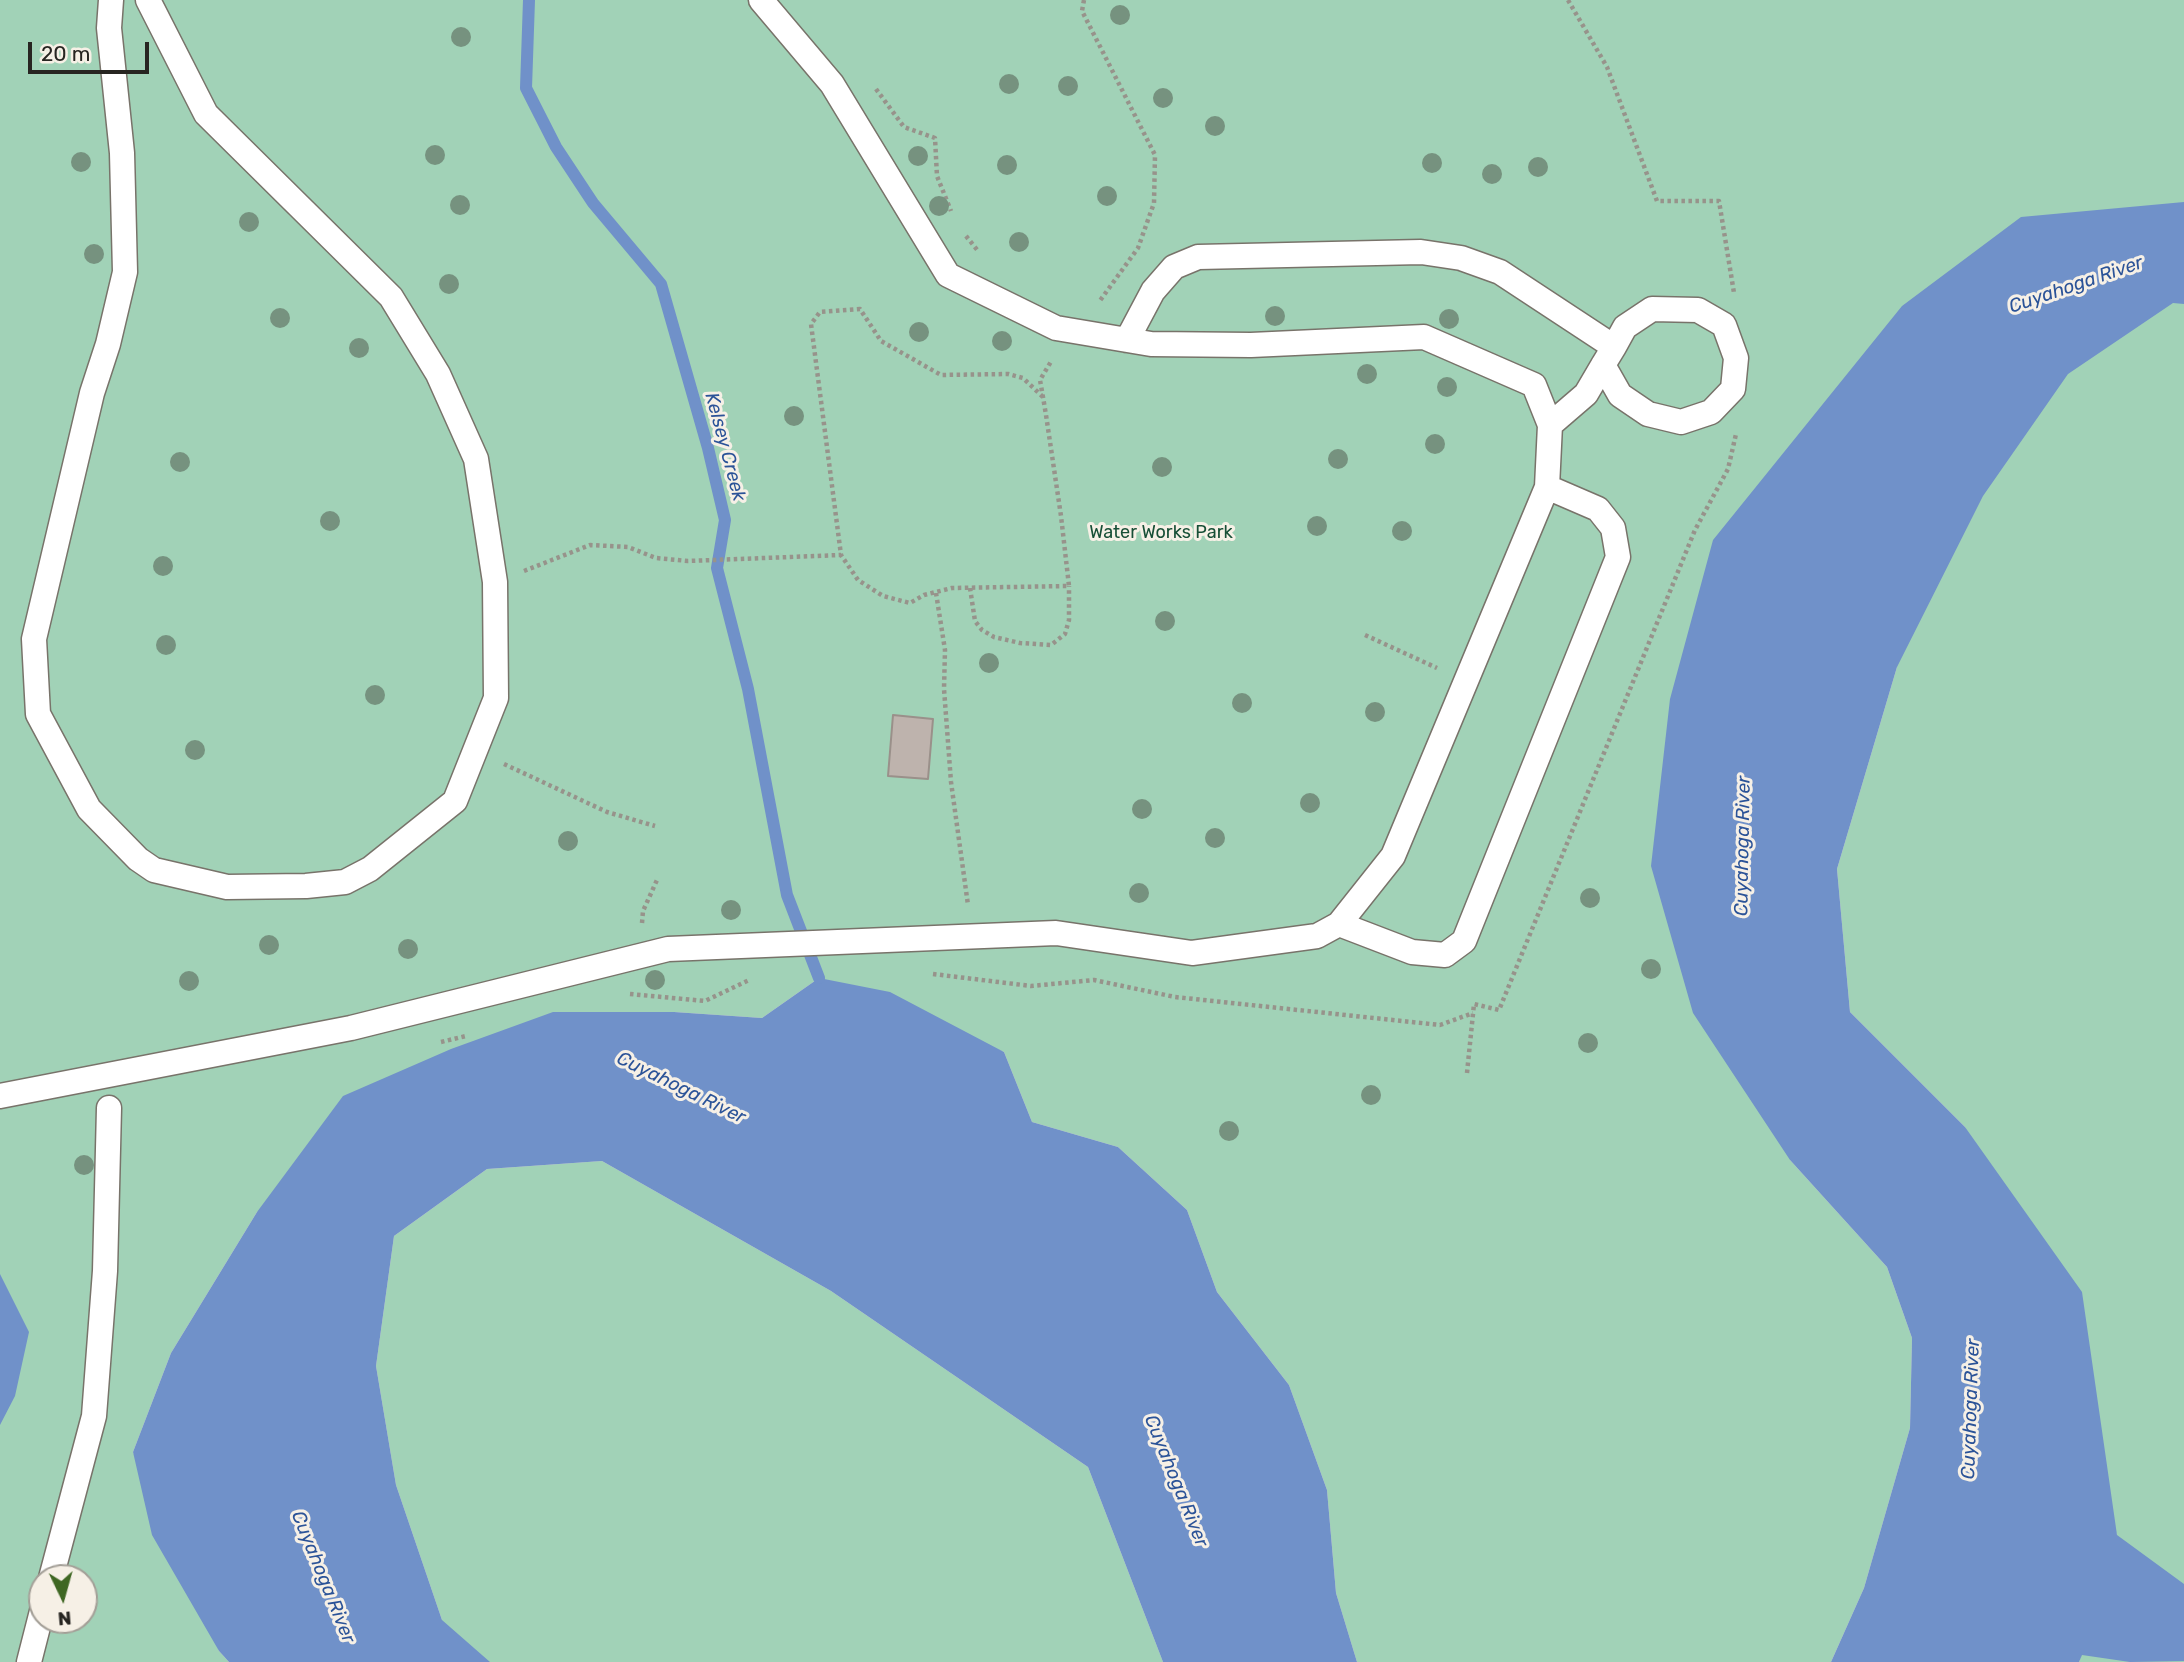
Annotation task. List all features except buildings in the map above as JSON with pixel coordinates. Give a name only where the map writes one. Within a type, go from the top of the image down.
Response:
[{"type":"lane","points":[[111,0],[109,28],[121,153],[125,272],[108,344],[92,393],[34,639],[38,714],[89,809],[138,859],[154,870],[227,887],[306,886],[345,881],[370,869],[455,802],[496,698],[495,582],[476,458],[438,374],[391,297],[206,114],[148,0]]},
{"type":"lane","points":[[0,1096],[351,1028],[668,949],[835,940],[1056,933],[1192,953],[1317,936],[1339,924],[1393,856],[1547,487],[1550,425],[1534,385],[1424,337],[1251,345],[1151,344],[1077,332],[1056,328],[948,275],[832,83],[761,0]]},
{"type":"lane","points":[[1127,340],[1153,291],[1174,267],[1198,257],[1421,252],[1461,258],[1500,272],[1608,356],[1620,395],[1648,414],[1681,422],[1711,412],[1734,389],[1736,358],[1724,325],[1698,310],[1652,309],[1625,327],[1608,356],[1586,394],[1550,425]]},
{"type":"lane","points":[[1339,924],[1412,952],[1445,954],[1464,942],[1618,557],[1613,528],[1598,509],[1547,487]]},
{"type":"lane","points":[[55,1564],[94,1416],[105,1270],[109,1108]]},
{"type":"lane","points":[[29,1662],[36,1634]]},
{"type":"path","points":[[970,589],[975,621],[982,630],[994,637],[1020,643],[1051,645],[1065,634],[1069,620],[1069,586],[1040,380],[1048,364],[1077,332],[1138,248],[1154,203],[1155,155],[1082,11],[1084,0]]},
{"type":"path","points":[[871,83],[888,102],[904,127],[935,138],[937,176],[951,212]]},
{"type":"path","points":[[964,234],[980,253]]},
{"type":"path","points":[[1043,397],[1023,378],[1008,374],[941,375],[880,341],[860,309],[820,312],[811,324],[841,555],[858,580],[883,596],[910,603],[952,588],[1069,586]]},
{"type":"path","points":[[495,582],[590,545],[628,547],[656,558],[688,561],[841,555]]},
{"type":"path","points":[[936,593],[945,650],[944,690],[951,782],[970,919]]},
{"type":"path","points":[[1365,635],[1466,681]]},
{"type":"path","points":[[475,751],[607,812],[655,826]]},
{"type":"path","points":[[642,956],[643,911],[657,880]]},
{"type":"path","points":[[922,972],[1031,986],[1094,980],[1175,997],[1440,1025],[1473,1013]]},
{"type":"green space","name":"Water Works Park","points":[[0,0],[2184,0],[2184,1662],[2079,1662],[2117,1535],[1965,1127],[1850,1012],[1837,869],[1897,667],[1794,440],[1790,1160],[1887,1267],[1912,1338],[1910,1428],[1864,1588],[1831,1662],[1357,1662],[1336,1593],[1327,1490],[1289,1385],[1217,1292],[1187,1210],[1118,1147],[1032,1122],[1004,1052],[819,978],[762,1018],[674,1012],[257,1212],[171,1353],[133,1452],[219,1651],[229,1662],[0,1662]]},
{"type":"green space","points":[[602,1161],[831,1291],[1088,1467],[1163,1662],[405,1662],[442,1620],[396,1485],[376,1366],[394,1236],[487,1169]]},
{"type":"water","name":"Cuyahoga River","points":[[2184,202],[2184,304],[2173,303],[2068,374],[1983,496],[1897,667],[1837,869],[1850,1012],[1965,1127],[2082,1292],[2117,1535],[2184,1584],[2184,1661],[2130,1662],[2082,1655],[2079,1662],[1831,1662],[1864,1588],[1910,1428],[1912,1338],[1887,1267],[1790,1160],[1693,1013],[1651,866],[1670,699],[1713,540],[1902,306],[2021,217]]},
{"type":"water","name":"Cuyahoga River","points":[[819,978],[890,992],[1004,1052],[1032,1122],[1118,1147],[1187,1210],[1217,1292],[1289,1385],[1327,1490],[1336,1593],[1357,1662],[1163,1662],[1088,1467],[831,1291],[602,1161],[487,1169],[394,1236],[376,1366],[396,1485],[442,1620],[490,1662],[229,1662],[219,1651],[152,1535],[133,1452],[171,1353],[257,1212],[343,1096],[451,1049],[553,1012],[674,1012],[762,1018]]},
{"type":"water","points":[[0,1274],[29,1332],[15,1396],[0,1425]]},
{"type":"waterway","name":"Kelsey Creek","points":[[529,0],[526,88],[556,147],[593,203],[661,284],[708,448],[725,520],[717,568],[748,689],[787,895],[819,978]]}]
